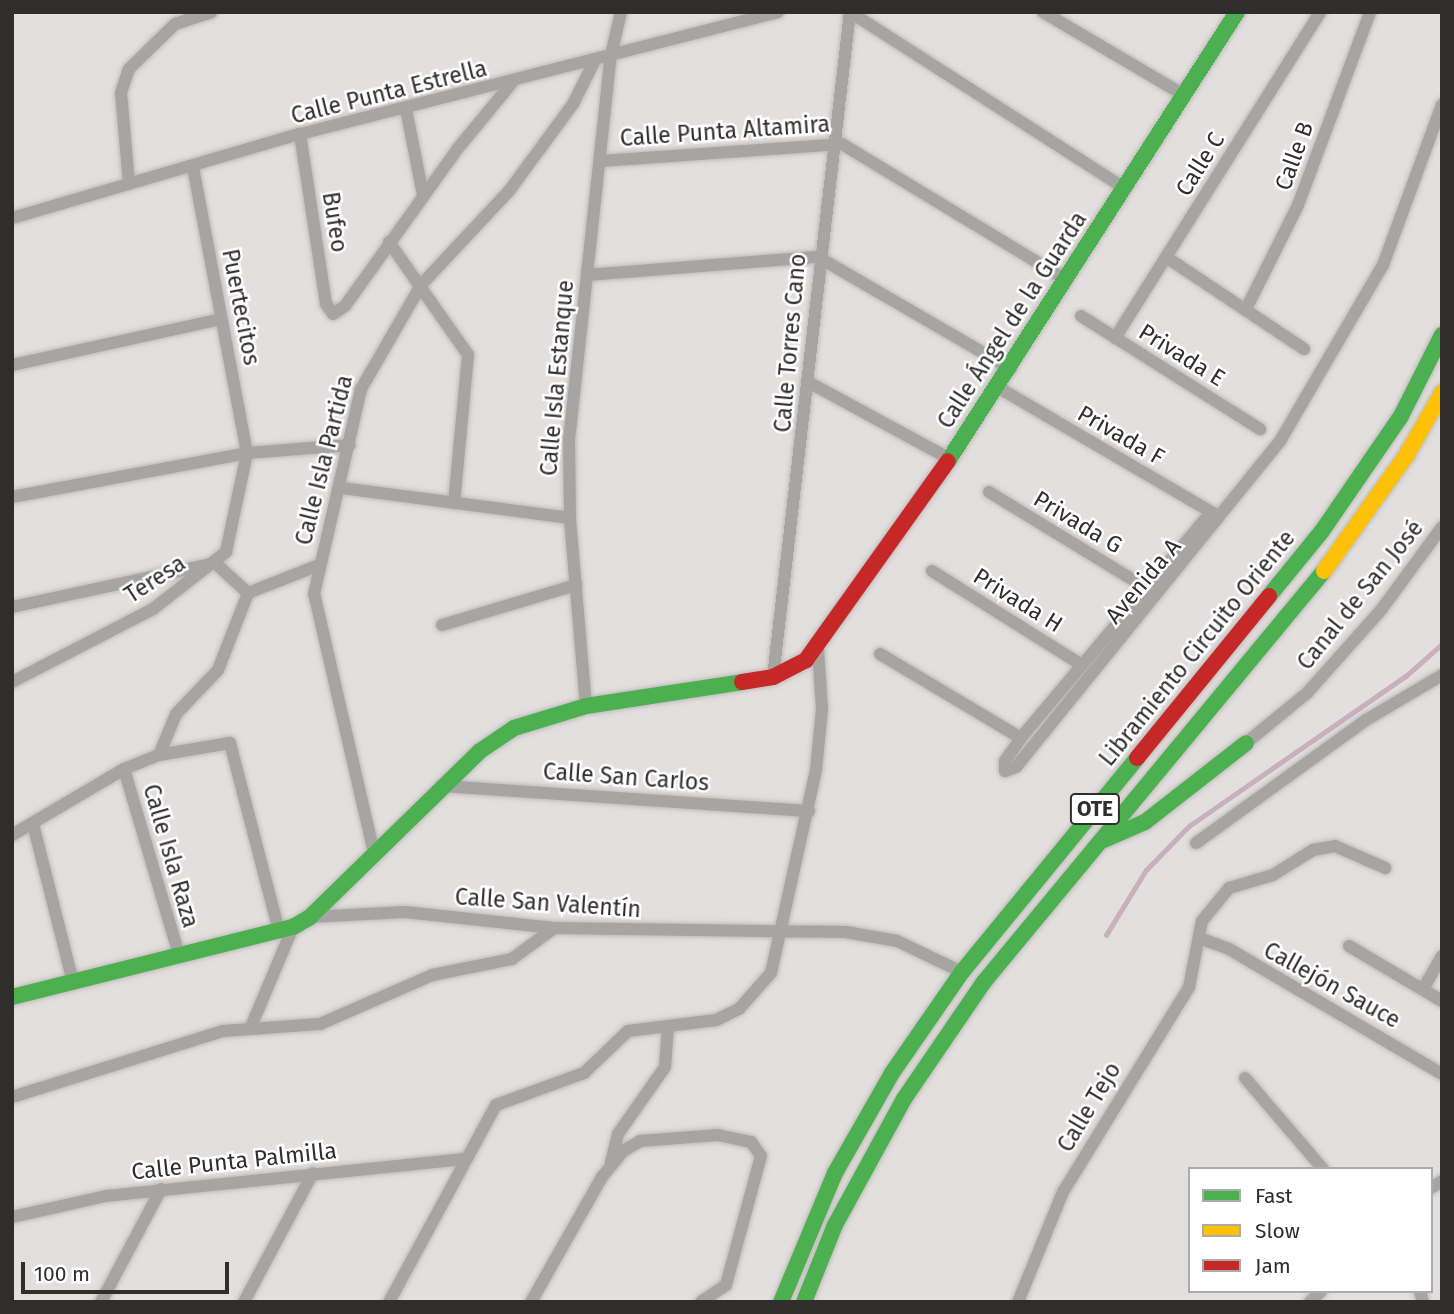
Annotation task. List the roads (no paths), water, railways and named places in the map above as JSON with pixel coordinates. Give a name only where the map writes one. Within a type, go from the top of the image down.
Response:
[{"type":"main road","name":"Calle Ángel de la Guarda","points":[[818,648],[999,388],[1123,187],[1237,12]]},
{"type":"main road","name":"Libramiento Circuito Oriente","points":[[780,1302],[835,1173],[892,1073],[962,971],[1322,531],[1401,416],[1442,335]]},
{"type":"main road","name":"OTE","points":[[804,1302],[835,1225],[904,1099],[983,983],[1347,542],[1442,393]]},
{"type":"main road","points":[[12,997],[286,929],[310,917],[440,786],[514,728],[586,706],[773,677],[818,648]]},
{"type":"main road","points":[[1103,840],[1145,822],[1246,743]]},
{"type":"street","points":[[129,184],[121,93],[129,69],[142,51],[175,24],[211,12]]},
{"type":"street","name":"Calle Isla Estanque","points":[[586,706],[570,518],[569,440],[611,55],[621,12]]},
{"type":"street","name":"Calle Punta Estrella","points":[[12,218],[193,168],[300,134],[511,84],[778,12]]},
{"type":"street","points":[[850,12],[1123,187]]},
{"type":"street","name":"Calle Torres Cano","points":[[773,677],[810,383],[818,257],[850,12]]},
{"type":"street","points":[[1043,12],[1184,96]]},
{"type":"street","name":"Calle C","points":[[1115,338],[1320,12]]},
{"type":"street","name":"Calle B","points":[[1246,309],[1298,205],[1366,14]]},
{"type":"street","name":"Calle Isla Partida","points":[[374,853],[315,607],[319,565],[342,488],[365,377],[421,285],[509,191],[573,104],[594,62]]},
{"type":"street","points":[[454,502],[468,355],[389,242],[511,84]]},
{"type":"street","name":"Avenida A","points":[[1217,515],[1146,588],[1082,664],[1021,738],[1005,761],[1005,771],[1016,767],[1217,515],[1331,362],[1383,265],[1442,105]]},
{"type":"street","points":[[406,109],[423,195]]},
{"type":"street","name":"Bufeo","points":[[300,134],[326,304],[333,314],[345,306],[389,242]]},
{"type":"street","name":"Calle Punta Altamira","points":[[600,161],[832,143],[850,146],[1067,280]]},
{"type":"street","name":"Puertecitos","points":[[193,168],[247,453]]},
{"type":"street","points":[[587,275],[818,257],[1011,369]]},
{"type":"street","points":[[1166,257],[1304,349]]},
{"type":"street","name":"Privada E","points":[[1081,316],[1260,429]]},
{"type":"street","points":[[12,365],[221,319]]},
{"type":"street","points":[[810,383],[950,459]]},
{"type":"street","name":"Privada F","points":[[999,388],[1217,515]]},
{"type":"street","points":[[12,497],[247,453],[350,445]]},
{"type":"street","name":"Teresa","points":[[12,682],[153,609],[215,564],[226,552],[247,453]]},
{"type":"street","points":[[342,488],[570,518]]},
{"type":"street","name":"Privada G","points":[[989,492],[1146,588]]},
{"type":"street","name":"Canal de San José","points":[[1246,743],[1307,693],[1381,610],[1442,527]]},
{"type":"street","points":[[12,607],[215,564],[248,593]]},
{"type":"street","points":[[159,755],[176,714],[218,670],[248,593],[319,565]]},
{"type":"street","name":"Privada H","points":[[932,571],[1082,664]]},
{"type":"street","points":[[442,625],[473,612],[576,584]]},
{"type":"street","points":[[389,1302],[463,1160],[496,1105],[584,1073],[628,1031],[716,1020],[739,1009],[771,973],[783,935],[808,811],[822,709],[818,648]]},
{"type":"street","points":[[880,654],[1021,738]]},
{"type":"street","points":[[1196,843],[1355,728],[1442,675]]},
{"type":"street","points":[[12,835],[124,769],[159,755],[230,743],[286,929],[250,1029]]},
{"type":"street","name":"Calle Isla Raza","points":[[124,769],[179,955]]},
{"type":"street","name":"Calle San Carlos","points":[[440,786],[808,811]]},
{"type":"street","points":[[33,824],[72,982]]},
{"type":"street","name":"Calle Tejo","points":[[1018,1302],[1076,1168],[1189,987],[1202,920],[1229,888],[1273,875],[1313,850],[1335,846],[1385,868]]},
{"type":"street","name":"Calle San Valentín","points":[[310,917],[405,912],[554,928],[783,935],[846,932],[886,938],[962,971]]},
{"type":"street","points":[[12,1097],[223,1031],[320,1024],[432,975],[512,959],[554,928]]},
{"type":"street","name":"Callejón Sauce","points":[[1199,938],[1229,948],[1442,1074]]},
{"type":"street","points":[[1349,946],[1442,1001]]},
{"type":"street","points":[[1423,989],[1442,956]]},
{"type":"street","points":[[611,1163],[618,1134],[665,1068],[668,1026]]},
{"type":"street","points":[[1245,1078],[1321,1167]]},
{"type":"street","points":[[531,1302],[611,1163],[623,1151],[640,1142],[718,1135],[751,1142],[761,1156],[726,1285],[701,1302]]},
{"type":"street","name":"Calle Punta Palmilla","points":[[12,1217],[161,1189],[463,1160]]},
{"type":"street","points":[[244,1302],[313,1173]]},
{"type":"street","points":[[101,1302],[161,1189]]},
{"type":"waterway","points":[[1106,935],[1146,870],[1189,826],[1406,676],[1442,644]]}]
